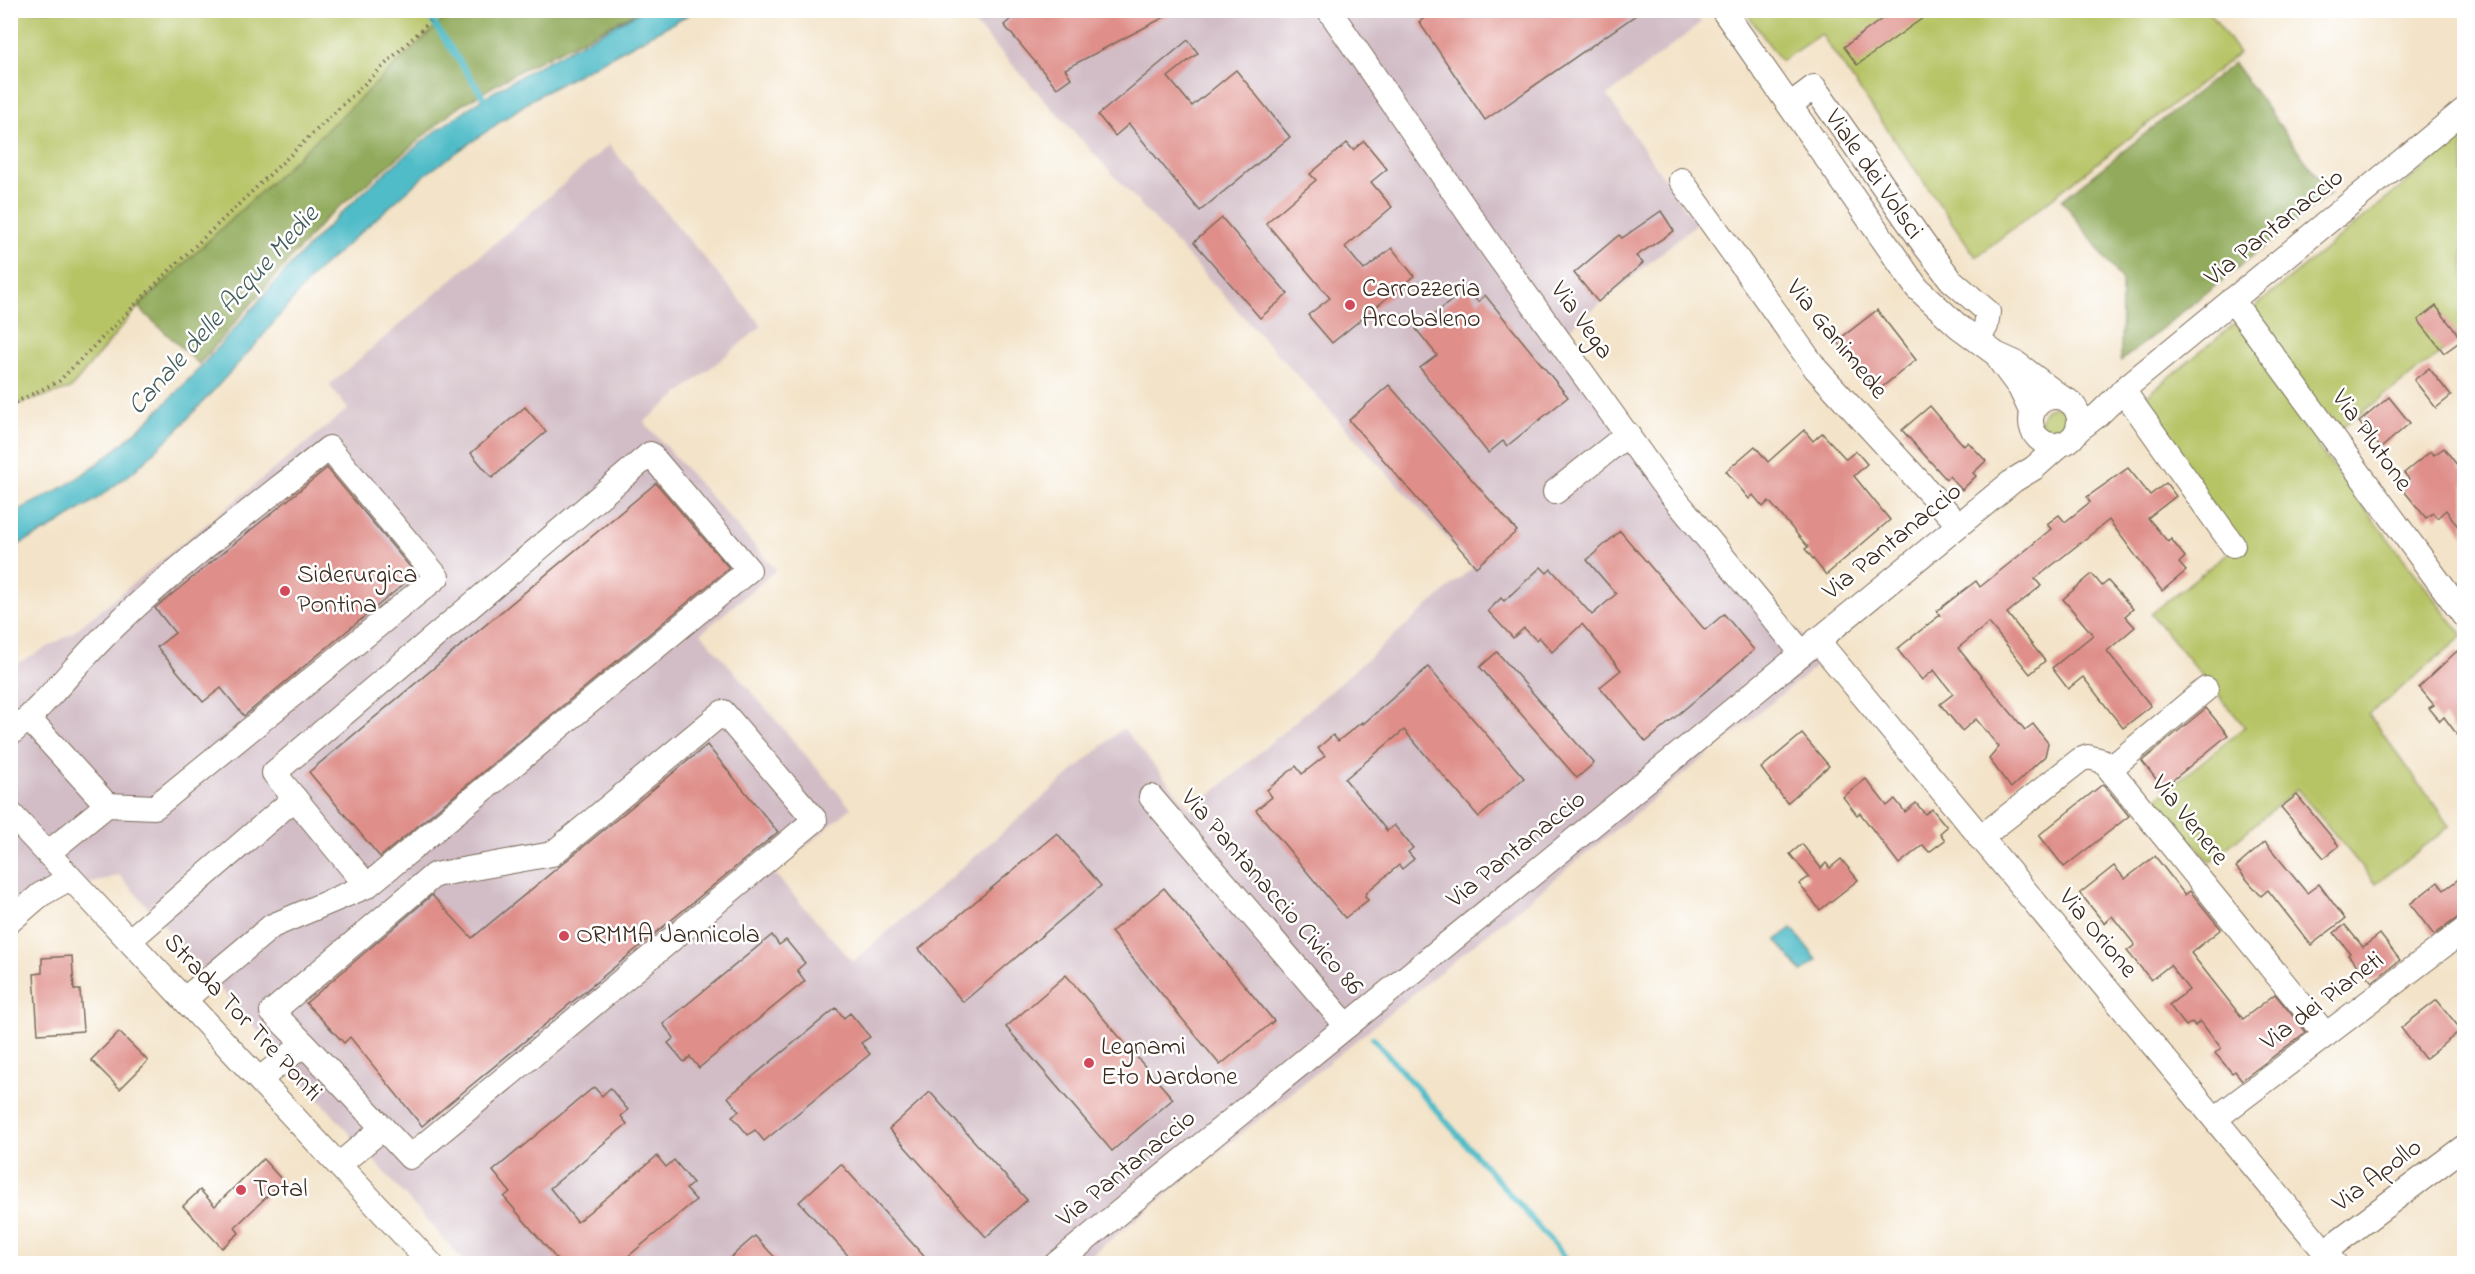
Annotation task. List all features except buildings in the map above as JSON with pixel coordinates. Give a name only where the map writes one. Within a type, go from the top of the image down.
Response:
[{"type":"street","name":"Via Vega","points":[[1329,10],[1493,249],[1628,434],[1660,482],[1810,647]]},
{"type":"street","name":"Viale dei Volsci","points":[[1723,10],[1912,281],[1943,314],[1987,347],[2016,363],[2067,401]]},
{"type":"street","points":[[1790,105],[1814,87],[1951,280],[1988,312],[1987,347]]},
{"type":"street","name":"Via Pantanaccio","points":[[1056,1263],[2014,480],[2034,468],[2098,415],[2123,390],[2232,300],[2464,113]]},
{"type":"street","name":"Via Ganimede","points":[[1682,180],[1816,369],[1959,525]]},
{"type":"street","name":"Via Plutone","points":[[2232,300],[2464,616]]},
{"type":"street","name":"Viale dei Volsci","points":[[1987,347],[2020,388],[2033,423]]},
{"type":"street","points":[[2123,390],[2233,545]]},
{"type":"street","name":"Via Pantanaccio","points":[[2067,401],[2123,390]]},
{"type":"street","points":[[2040,401],[2067,401],[2079,418],[2069,438],[2045,443],[2033,423],[2040,401]]},
{"type":"street","name":"Via Pantanaccio","points":[[2014,480],[2028,453],[2033,423]]},
{"type":"street","points":[[1555,492],[1628,434]]},
{"type":"street","points":[[329,448],[437,577],[155,807],[107,805],[20,727],[87,653],[132,610],[329,448]]},
{"type":"street","points":[[185,999],[272,926],[367,886],[749,570],[650,454],[274,773],[367,886]]},
{"type":"street","name":"Via Orione","points":[[1810,647],[1980,838],[2330,1257]]},
{"type":"street","points":[[2110,770],[2206,689]]},
{"type":"street","points":[[723,712],[815,820],[410,1157],[304,1044],[272,1012],[434,875],[552,854],[723,712]]},
{"type":"street","name":"Via Venere","points":[[1980,838],[2084,758],[2098,759],[2110,770],[2326,1035]]},
{"type":"street","name":"Via Pantanaccio Civico 86","points":[[1151,797],[1347,1026]]},
{"type":"street","points":[[130,940],[295,798]]},
{"type":"street","points":[[48,853],[107,805]]},
{"type":"street","name":"Strada Tor Tre Ponti","points":[[10,813],[431,1263]]},
{"type":"street","points":[[10,921],[40,895],[70,878]]},
{"type":"street","name":"Via dei Pianeti","points":[[2215,1119],[2464,930]]},
{"type":"street","points":[[260,1079],[304,1044]]},
{"type":"street","points":[[340,1164],[383,1128]]},
{"type":"street","name":"Via Apollo","points":[[2330,1257],[2464,1147]]},
{"type":"path","points":[[10,405],[59,381],[171,269],[442,10]]},
{"type":"shaded area","points":[[1693,10],[1701,23],[1607,96],[1696,224],[1567,331],[1667,476],[1823,661],[1082,1263],[465,1263],[119,875],[42,899],[11,943],[11,667],[71,634],[348,409],[329,385],[609,145],[762,326],[644,422],[776,570],[701,633],[851,808],[774,873],[853,962],[1123,728],[1192,811],[1473,567],[963,11]]},
{"type":"green space","points":[[454,10],[639,11],[521,70],[458,107],[325,219],[199,364],[138,307]]},
{"type":"green space","points":[[11,11],[454,11],[138,307],[70,389],[11,406]]},
{"type":"green space","points":[[1745,11],[2209,11],[2239,53],[1976,257],[1821,34],[1781,61]]},
{"type":"green space","points":[[2234,63],[2330,194],[2121,361],[2122,281],[2062,200]]},
{"type":"green space","points":[[2463,136],[2464,336],[2317,446],[2463,636],[2369,715],[2450,826],[2376,884],[2297,789],[2210,862],[2156,799],[2245,727],[2151,614],[2240,543],[2137,404]]},
{"type":"green space","points":[[2056,406],[2062,407],[2070,415],[2070,427],[2062,435],[2056,436],[2050,435],[2042,427],[2041,421],[2042,415],[2050,407]]},
{"type":"water","points":[[641,11],[695,11],[534,98],[426,174],[314,274],[255,345],[180,427],[134,471],[94,501],[48,530],[11,548],[11,514],[79,477],[153,416],[220,346],[317,238],[393,166],[488,95]]},
{"type":"water","points":[[1792,928],[1817,960],[1802,972],[1776,940]]},
{"type":"waterway","points":[[425,10],[488,104]]},
{"type":"waterway","points":[[1373,1038],[1571,1264]]},
{"type":"place","name":"Carrozzeria Arcobaleno","points":[[1350,305]]},
{"type":"place","name":"Siderurgica Pontina","points":[[285,591]]},
{"type":"place","name":"ORMMA Jannicola","points":[[564,936]]},
{"type":"place","name":"Legnami Eto Nardone","points":[[1089,1063]]},
{"type":"place","name":"Total","points":[[241,1190]]},
{"type":"water label","name":"Canale delle Acque Medie","points":[[224,311]]}]
